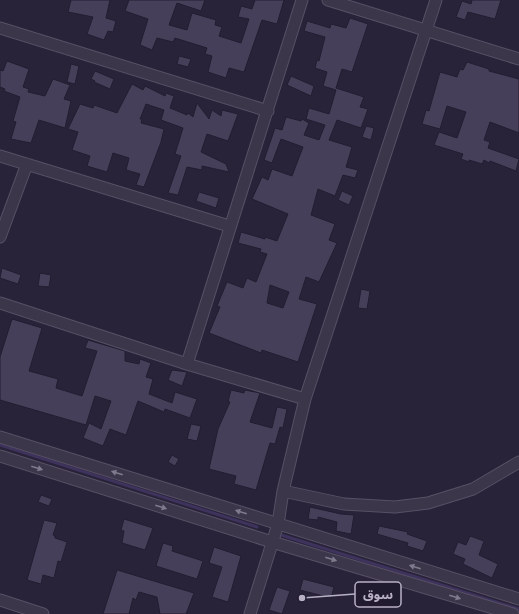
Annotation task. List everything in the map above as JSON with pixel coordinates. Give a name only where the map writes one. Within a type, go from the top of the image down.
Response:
[{"type":"street","points":[[187,364],[229,226],[268,111],[302,0]]},
{"type":"street","points":[[328,0],[519,59]]},
{"type":"street","points":[[250,614],[278,524],[283,491],[304,399],[436,0]]},
{"type":"street","points":[[0,28],[268,111]]},
{"type":"street","points":[[0,156],[229,226]]},
{"type":"street","points":[[0,237],[27,164]]},
{"type":"street","points":[[0,303],[187,364],[304,399]]},
{"type":"street","points":[[0,437],[519,599]]},
{"type":"street","points":[[0,456],[272,542],[513,614]]},
{"type":"street","points":[[283,491],[344,504],[395,507],[428,503],[473,489],[519,462]]},
{"type":"street","points":[[0,600],[43,614]]},
{"type":"building","points":[[71,0],[110,0],[106,18],[116,21],[113,32],[108,31],[104,40],[87,34],[93,17],[68,12]]},
{"type":"building","points":[[129,0],[205,0],[201,11],[177,3],[169,25],[187,30],[192,13],[216,20],[215,25],[222,27],[219,36],[241,43],[249,19],[238,17],[241,6],[252,9],[255,0],[284,0],[277,24],[262,20],[244,72],[229,68],[226,78],[208,72],[212,56],[205,54],[207,48],[175,38],[173,42],[157,38],[152,50],[140,45],[148,19],[125,11]]},
{"type":"building","points":[[472,0],[501,0],[495,19],[468,12],[465,20],[456,17],[462,1],[471,4]]},
{"type":"building","points":[[350,18],[368,24],[352,72],[342,69],[336,88],[364,97],[360,107],[368,109],[361,128],[337,120],[329,140],[352,147],[346,167],[358,170],[355,178],[343,175],[335,196],[318,189],[311,215],[335,224],[329,240],[337,243],[319,282],[306,277],[299,299],[317,304],[298,362],[262,350],[261,353],[209,333],[220,307],[217,306],[227,282],[243,288],[247,278],[256,282],[267,254],[260,252],[261,249],[238,243],[241,232],[277,241],[288,214],[252,199],[262,177],[268,180],[272,169],[292,176],[303,147],[281,139],[272,163],[264,160],[275,128],[282,130],[286,117],[301,121],[302,119],[309,123],[304,135],[319,140],[325,125],[306,119],[309,108],[329,114],[336,90],[323,86],[327,72],[315,68],[317,60],[319,61],[325,37],[304,31],[307,21],[330,28],[331,24],[346,28]],"holes":[[[270,285],[289,292],[283,308],[267,303]]]},
{"type":"building","points":[[179,56],[191,59],[188,67],[177,64]]},
{"type":"building","points":[[7,61],[29,69],[23,87],[29,89],[28,92],[45,96],[53,79],[70,85],[64,99],[71,101],[65,128],[39,120],[31,143],[11,139],[16,122],[13,121],[20,97],[4,91],[5,89],[0,87],[0,70],[3,71]]},
{"type":"building","points":[[467,62],[489,69],[489,71],[519,79],[519,133],[490,122],[484,140],[490,142],[488,148],[519,159],[516,171],[490,161],[489,163],[484,160],[482,164],[469,160],[469,162],[461,159],[463,154],[434,145],[439,132],[457,138],[466,112],[447,106],[440,129],[422,124],[426,110],[429,111],[440,72],[457,77],[460,69],[463,70]]},
{"type":"building","points":[[71,64],[79,66],[75,84],[67,82]]},
{"type":"building","points":[[95,71],[114,79],[110,89],[94,82],[95,81],[91,79]]},
{"type":"building","points":[[291,76],[314,86],[311,96],[287,85]]},
{"type":"building","points":[[132,84],[143,90],[145,86],[165,96],[166,93],[174,96],[170,108],[187,115],[188,113],[193,117],[197,103],[209,119],[212,110],[221,116],[222,110],[238,114],[228,141],[207,134],[201,152],[226,164],[229,172],[202,166],[202,170],[187,167],[178,195],[168,193],[181,156],[175,154],[183,128],[161,120],[164,110],[146,104],[140,119],[142,119],[141,123],[164,129],[161,142],[144,187],[136,185],[140,174],[126,170],[129,158],[113,153],[107,172],[87,166],[90,156],[72,150],[78,132],[68,129],[80,104],[93,108],[94,105],[117,113]]},
{"type":"building","points":[[366,126],[374,128],[371,140],[362,137]]},
{"type":"building","points":[[342,191],[353,196],[349,205],[338,200]]},
{"type":"building","points":[[199,192],[219,198],[216,208],[196,201]]},
{"type":"building","points":[[2,268],[21,275],[18,284],[0,278]]},
{"type":"building","points":[[40,273],[51,275],[49,287],[38,286]]},
{"type":"building","points":[[361,289],[370,291],[367,309],[358,308]]},
{"type":"building","points":[[12,319],[42,328],[29,371],[58,379],[56,388],[82,396],[97,351],[85,348],[88,340],[125,351],[125,361],[139,364],[140,359],[151,363],[146,377],[153,379],[149,394],[172,403],[175,392],[197,399],[190,418],[165,409],[164,412],[138,401],[126,435],[110,429],[103,446],[83,438],[89,423],[101,429],[111,401],[95,396],[86,425],[0,400],[0,357]]},
{"type":"building","points":[[172,370],[187,372],[182,386],[168,380]]},
{"type":"building","points":[[231,390],[244,393],[245,390],[260,393],[250,422],[272,428],[277,407],[287,409],[283,428],[280,427],[275,444],[270,443],[256,490],[234,484],[236,476],[209,469],[218,429],[230,402],[228,402]]},
{"type":"building","points":[[191,424],[201,426],[197,441],[187,439]]},
{"type":"building","points":[[172,455],[179,459],[175,466],[168,462]]},
{"type":"building","points":[[41,495],[52,499],[49,506],[38,502]]},
{"type":"building","points":[[310,507],[341,514],[354,515],[351,534],[336,531],[337,522],[318,517],[318,520],[308,519]]},
{"type":"building","points":[[124,519],[153,528],[145,550],[122,543],[124,531],[121,530]]},
{"type":"building","points":[[44,520],[57,523],[53,535],[55,538],[67,542],[61,562],[58,561],[54,578],[43,575],[41,584],[27,580]]},
{"type":"building","points":[[379,526],[408,532],[407,534],[427,541],[423,551],[407,546],[408,543],[377,534]]},
{"type":"building","points":[[470,536],[484,541],[479,555],[498,564],[492,578],[463,564],[465,559],[453,554],[458,542],[466,545]]},
{"type":"building","points":[[163,543],[173,546],[172,551],[203,561],[197,579],[156,566]]},
{"type":"building","points":[[214,547],[241,556],[228,602],[212,597],[222,567],[209,563]]},
{"type":"building","points":[[117,570],[194,593],[186,614],[160,614],[157,597],[139,592],[136,600],[133,598],[129,614],[103,614]]},
{"type":"building","points":[[303,579],[334,587],[331,598],[300,590]]},
{"type":"building","points":[[277,587],[290,591],[282,614],[269,610]]},
{"type":"waterway","points":[[0,445],[257,527]]},
{"type":"waterway","points":[[281,535],[519,609]]},
{"type":"place","name":"سوق","points":[[302,598]]}]
